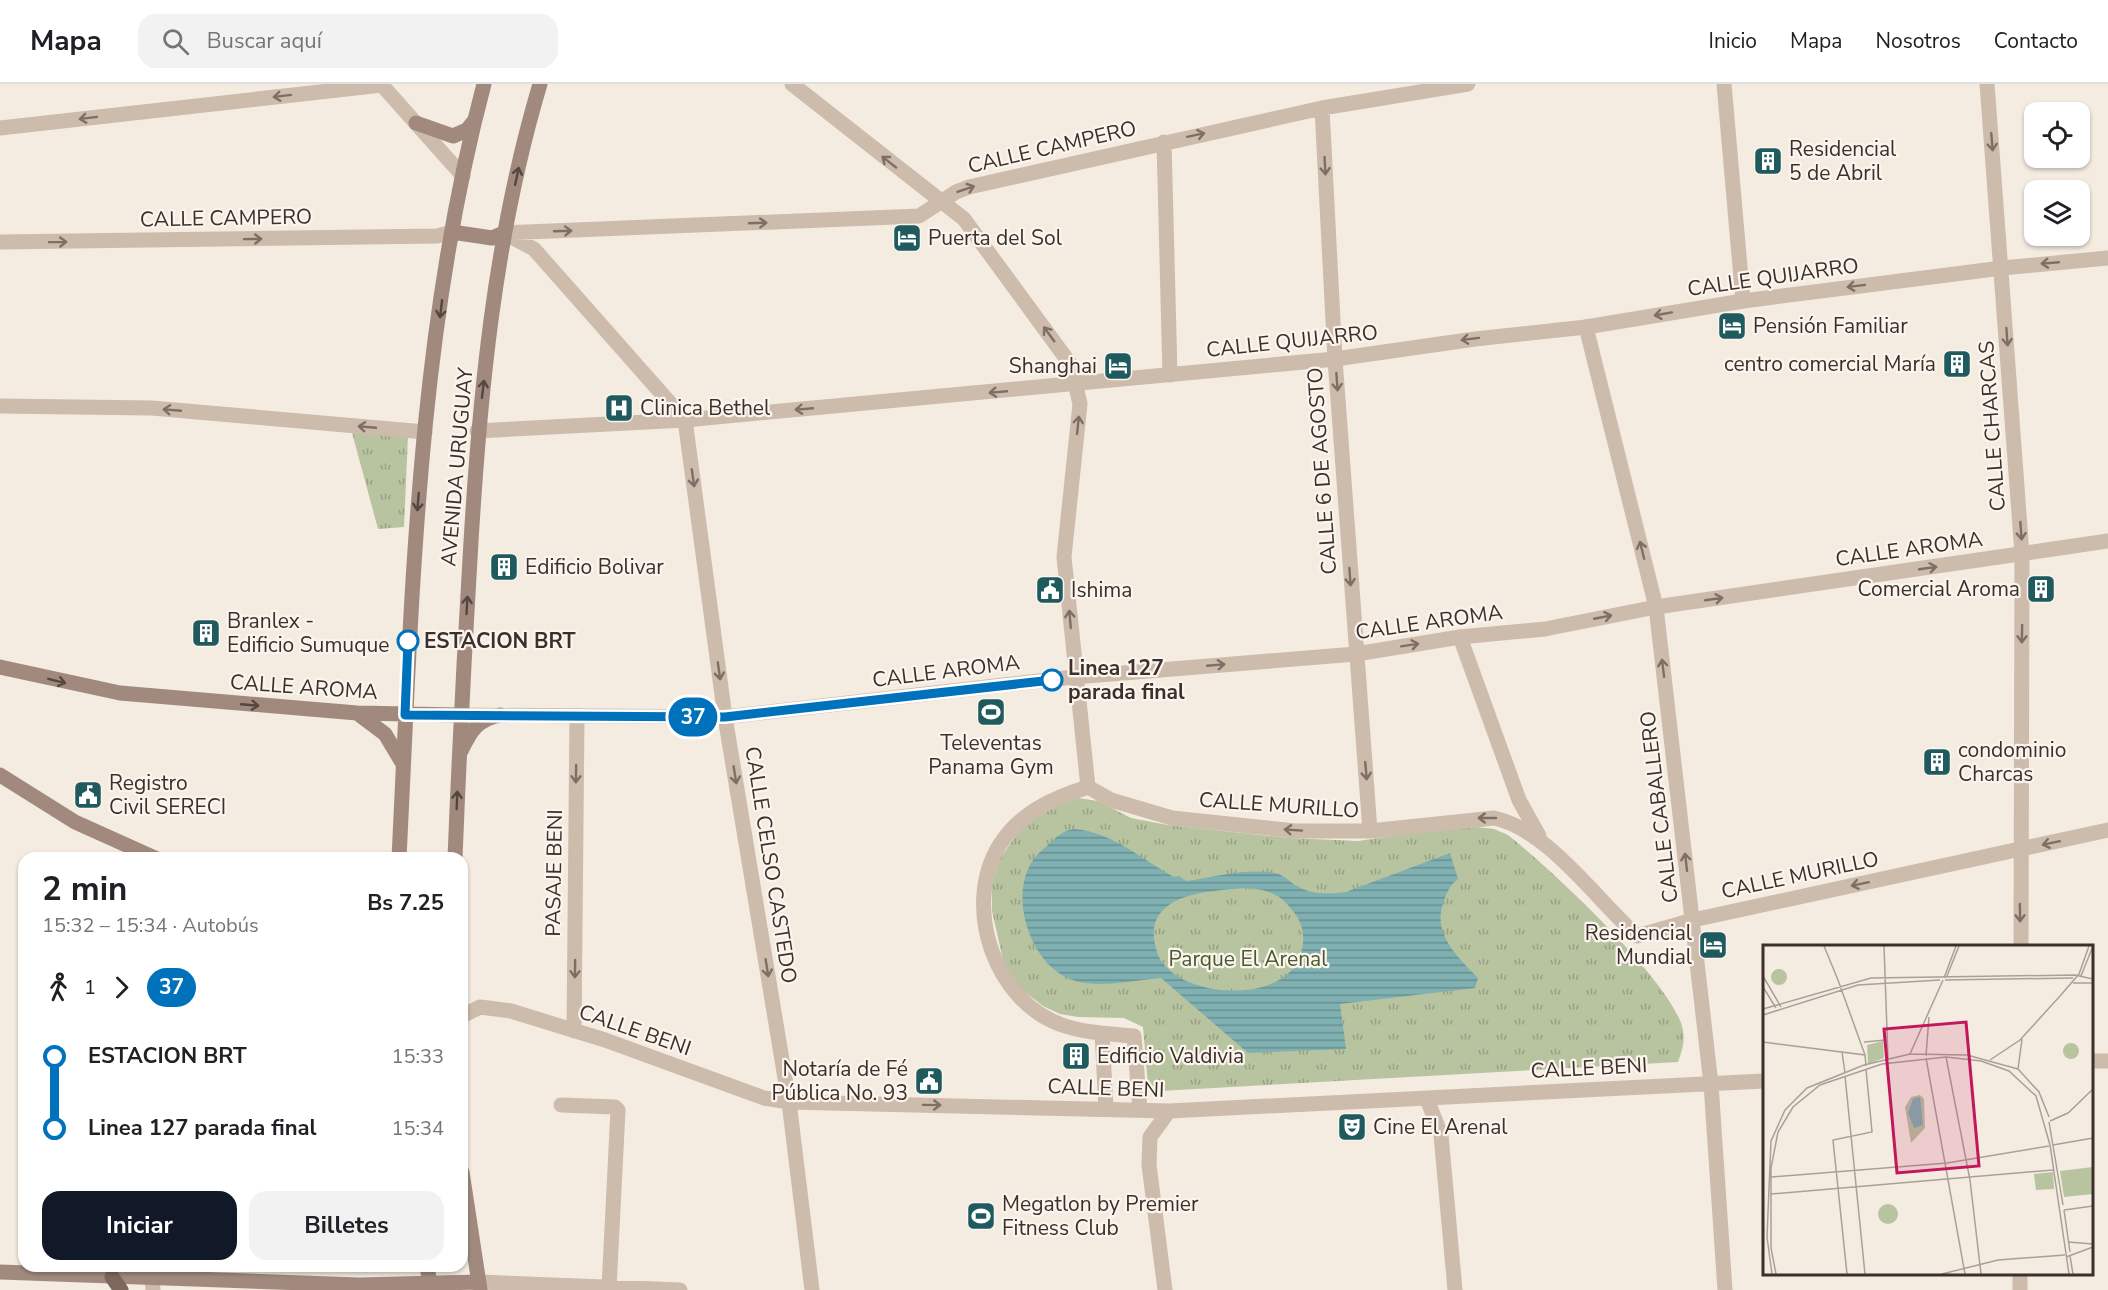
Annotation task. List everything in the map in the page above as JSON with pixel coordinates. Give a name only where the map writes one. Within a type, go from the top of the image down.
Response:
[{"type":"main road","name":"AVENIDA URUGUAY","points":[[399,852],[412,572],[425,432],[452,232],[484,84]]},
{"type":"main road","name":"AVENIDA URUGUAY","points":[[455,852],[460,715],[477,431],[504,233],[527,129],[540,84]]},
{"type":"main road","points":[[416,123],[453,136],[467,130],[475,120]]},
{"type":"main road","points":[[452,232],[492,238],[504,233]]},
{"type":"main road","name":"CALLE AROMA","points":[[0,667],[102,691],[357,713],[460,715]]},
{"type":"main road","points":[[357,713],[385,734],[403,764]]},
{"type":"main road","points":[[459,756],[470,732],[485,718],[500,715]]},
{"type":"main road","points":[[0,775],[75,822],[129,852]]},
{"type":"main road","points":[[0,1272],[359,1285],[479,1286],[468,1212]]},
{"type":"main road","points":[[112,1277],[121,1290]]},
{"type":"street","points":[[0,128],[381,84],[464,176]]},
{"type":"street","points":[[792,84],[912,180],[944,201],[964,219],[1071,365],[1078,384],[1080,404],[1064,557],[1074,677],[1088,788],[1061,795],[1035,808],[1000,844],[989,864],[984,899],[991,946],[998,969],[1008,985],[1041,1014],[1062,1025],[1102,1033],[1134,1036],[1140,1110]]},
{"type":"street","name":"CALLE CAMPERO","points":[[504,233],[919,216],[969,187],[1322,108],[1390,90],[1468,84]]},
{"type":"street","points":[[1724,84],[1743,301]]},
{"type":"street","name":"CALLE CHARCAS","points":[[1987,84],[2022,554],[2019,849],[2021,945]]},
{"type":"street","name":"CALLE 6 DE AGOSTO","points":[[1322,108],[1335,358],[1370,831]]},
{"type":"street","points":[[1164,142],[1170,375]]},
{"type":"street","name":"CALLE CAMPERO","points":[[0,243],[437,236],[452,232]]},
{"type":"street","points":[[504,233],[534,249],[685,420]]},
{"type":"street","name":"CALLE QUIJARRO","points":[[477,431],[685,420],[1335,358],[1474,339],[1586,327],[1743,301],[2002,268],[2108,258]]},
{"type":"street","name":"CALLE CABALLERO","points":[[1586,327],[1656,607],[1711,1084],[1725,1290]]},
{"type":"street","points":[[0,406],[152,408],[425,432]]},
{"type":"street","name":"CALLE CELSO CASTEDO","points":[[685,420],[725,717],[789,1102],[812,1290]]},
{"type":"street","name":"CALLE AROMA","points":[[460,715],[725,717],[1074,677],[1356,654],[1460,637],[1545,629],[1656,607],[2108,541]]},
{"type":"street","name":"CALLE MURILLO","points":[[1460,637],[1519,800],[1540,839]]},
{"type":"street","name":"PASAJE BENI","points":[[574,1030],[577,716]]},
{"type":"street","name":"CALLE MURILLO","points":[[1088,788],[1111,800],[1172,818],[1295,831],[1370,831],[1434,822],[1494,818],[1510,821],[1540,839],[1637,936],[1693,920],[2108,830]]},
{"type":"street","name":"CALLE BENI","points":[[468,1013],[480,1007],[511,1011],[574,1030],[764,1098],[789,1102],[1169,1111],[1763,1081]]},
{"type":"street","points":[[1102,1033],[1106,1108]]},
{"type":"street","points":[[2093,1062],[2108,1061]]},
{"type":"street","points":[[1427,1099],[1441,1136],[1455,1290]]},
{"type":"street","points":[[561,1105],[615,1107],[618,1110],[609,1288]]},
{"type":"street","points":[[1165,1290],[1149,1166],[1150,1137],[1169,1111]]},
{"type":"street","points":[[479,1286],[680,1290]]},
{"type":"green space","points":[[351,429],[408,435],[404,527],[378,529]]},
{"type":"green space","name":"Parque El Arenal","points":[[1072,797],[1098,801],[1131,818],[1168,825],[1289,838],[1358,841],[1432,830],[1476,827],[1494,829],[1508,835],[1604,923],[1630,951],[1670,1002],[1681,1023],[1683,1033],[1678,1062],[1160,1091],[1148,1085],[1143,1027],[1124,1018],[1078,1017],[1060,1014],[1043,1006],[1016,985],[1004,964],[992,911],[992,883],[1000,859],[1018,832],[1038,813]]},
{"type":"water","points":[[1089,831],[1115,841],[1174,877],[1179,876],[1186,881],[1242,872],[1264,872],[1279,874],[1304,890],[1322,893],[1346,892],[1450,853],[1458,879],[1446,895],[1441,910],[1441,922],[1443,932],[1454,952],[1478,978],[1475,988],[1340,1004],[1346,1049],[1248,1053],[1161,978],[1092,984],[1070,979],[1045,960],[1028,930],[1022,896],[1024,880],[1030,865],[1038,854],[1063,832]],"holes":[[[1231,889],[1255,889],[1269,892],[1280,898],[1291,908],[1301,924],[1303,934],[1301,954],[1291,971],[1273,983],[1252,989],[1228,990],[1204,987],[1183,979],[1167,968],[1157,952],[1154,932],[1158,918],[1167,907],[1180,899],[1196,894]]]},
{"type":"bus line","name":"37","points":[[408,641],[405,715],[725,717],[1052,680]]},
{"type":"place","name":"Residencial 5 de Abril","points":[[1768,161]]},
{"type":"place","name":"Puerta del Sol","points":[[907,238]]},
{"type":"place","name":"Pensión Familiar","points":[[1732,326]]},
{"type":"place","name":"centro comercial María","points":[[1957,364]]},
{"type":"place","name":"Shanghai","points":[[1118,366]]},
{"type":"place","name":"Clinica Bethel","points":[[619,408]]},
{"type":"place","name":"Edificio Bolivar","points":[[504,567]]},
{"type":"place","name":"Comercial Aroma","points":[[2041,589]]},
{"type":"place","name":"Ishima","points":[[1050,590]]},
{"type":"place","name":"Branlex - Edificio Sumuque","points":[[206,633]]},
{"type":"place","name":"ESTACION BRT","points":[[408,641]]},
{"type":"place","name":"Linea 127 parada final","points":[[1052,680]]},
{"type":"place","name":"Televentas Panama Gym","points":[[991,712]]},
{"type":"place","name":"condominio Charcas","points":[[1937,762]]},
{"type":"place","name":"Registro Civil SERECI","points":[[88,795]]},
{"type":"place","name":"Residencial Mundial","points":[[1713,945]]},
{"type":"place","name":"Edificio Valdivia","points":[[1076,1056]]},
{"type":"place","name":"Notaría de Fé Pública No. 93","points":[[929,1081]]},
{"type":"place","name":"Cine El Arenal","points":[[1352,1127]]},
{"type":"place","name":"Megatlon by Premier Fitness Club","points":[[981,1216]]}]
